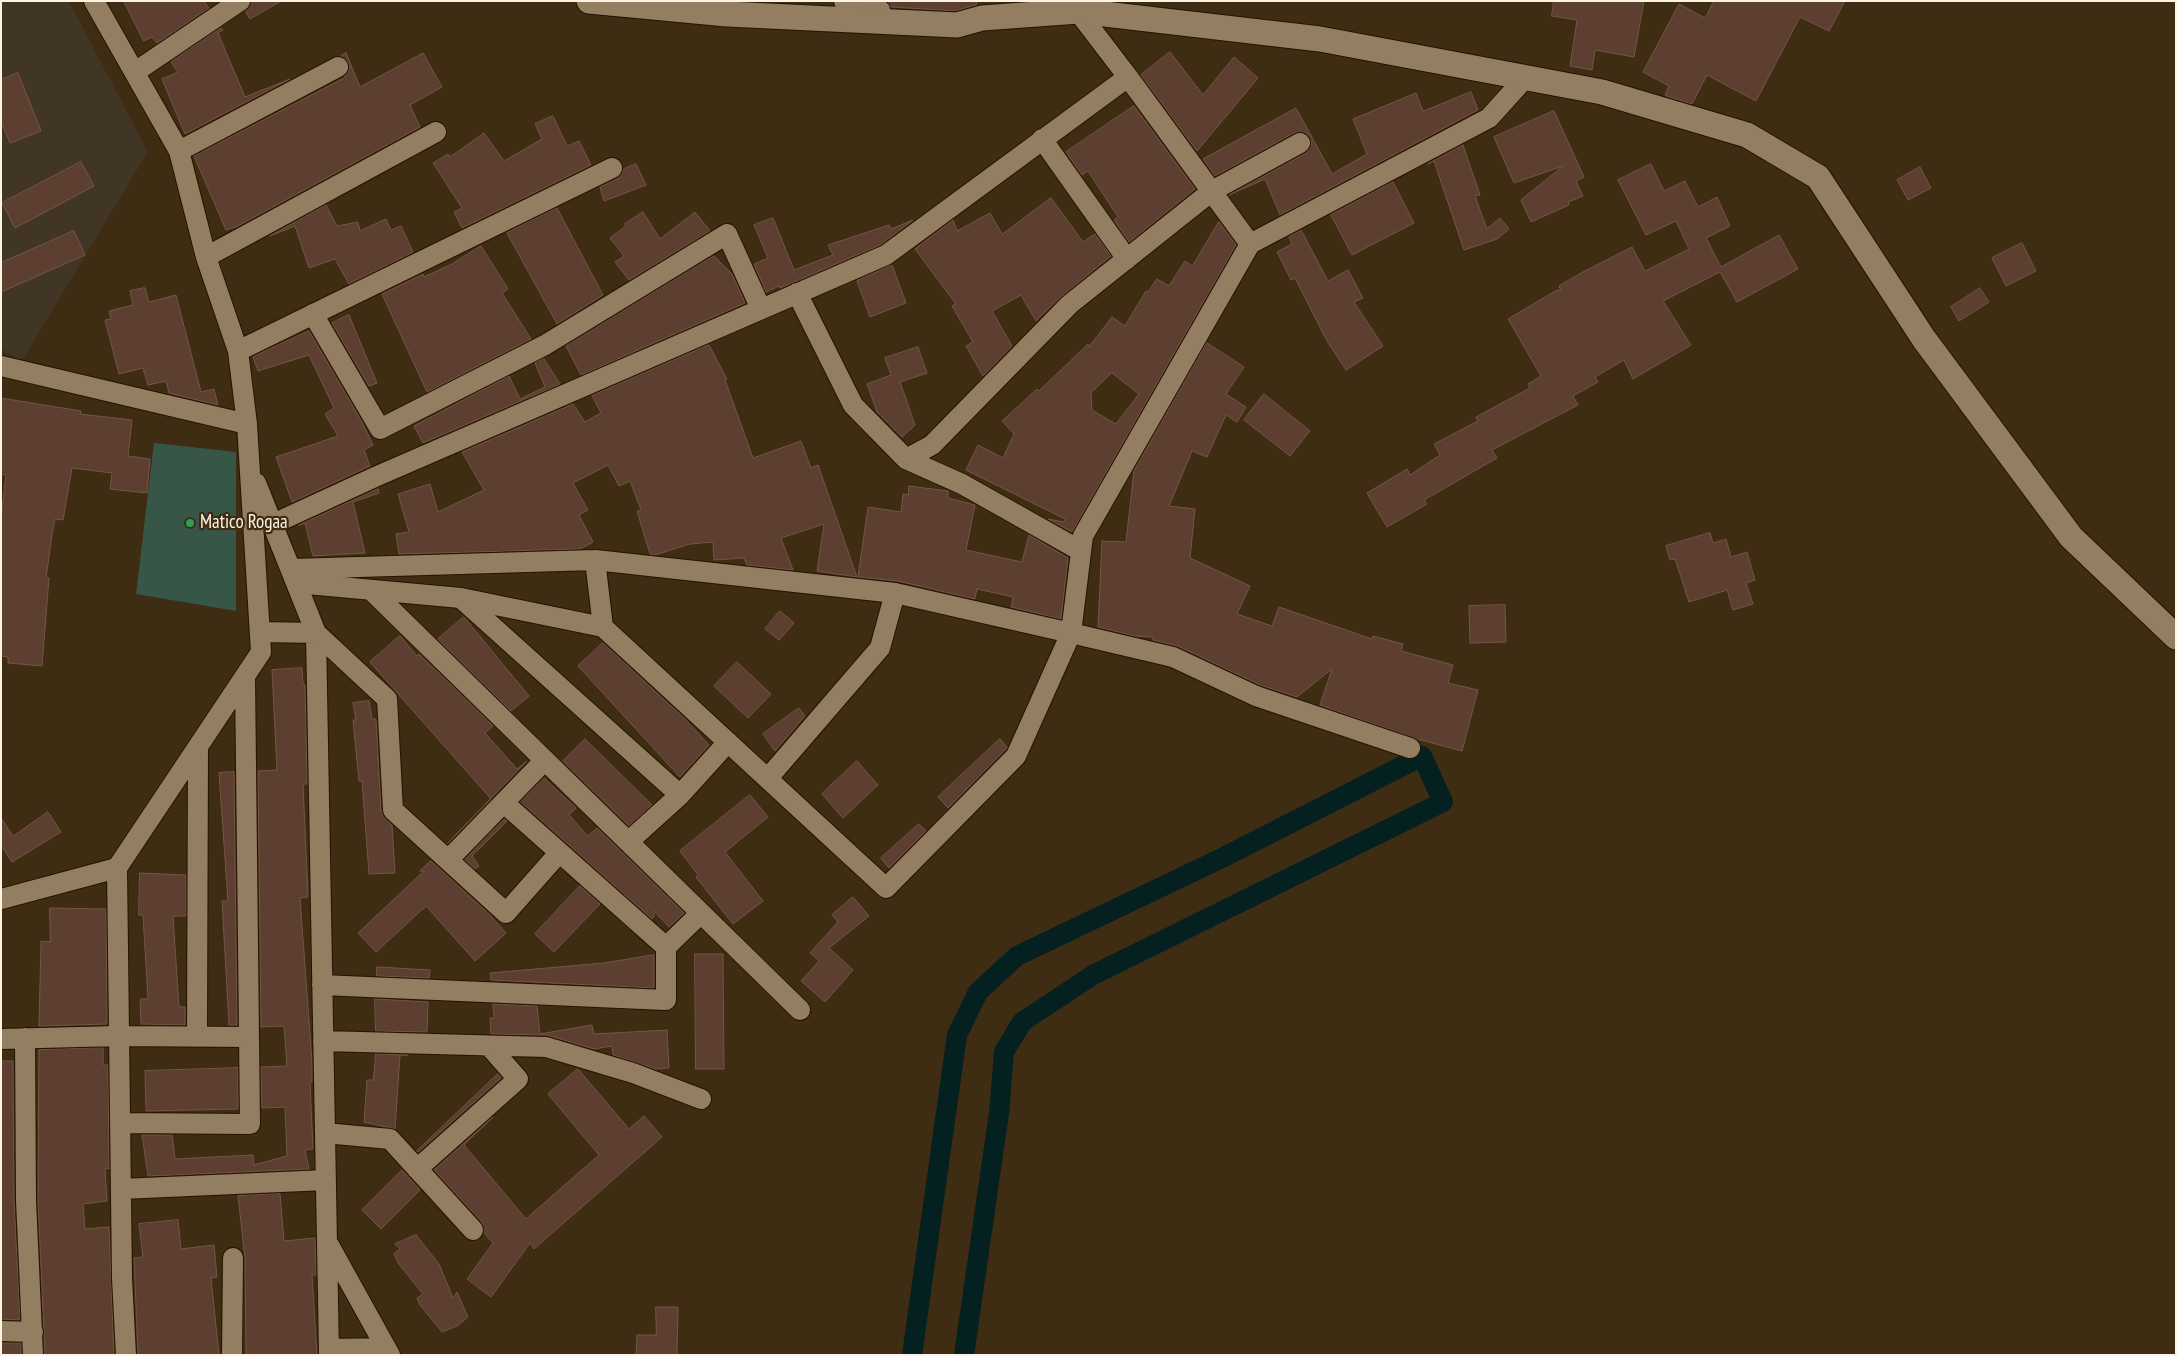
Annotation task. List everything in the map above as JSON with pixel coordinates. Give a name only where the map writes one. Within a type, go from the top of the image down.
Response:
[{"type":"street","points":[[94,1],[180,151],[206,257],[238,351],[247,424],[261,652],[117,868],[121,1189],[126,1355]]},
{"type":"street","points":[[135,72],[240,1]]},
{"type":"street","points":[[589,1],[880,11]]},
{"type":"street","points":[[844,1],[880,11],[957,25],[983,10],[1074,6],[1320,40],[1602,92],[1747,135],[1818,177],[1924,339],[2071,537],[2176,637]]},
{"type":"street","points":[[1074,6],[1250,244]]},
{"type":"street","points":[[180,151],[338,68]]},
{"type":"street","points":[[273,524],[375,476],[886,255],[1128,77]]},
{"type":"street","points":[[294,576],[370,590],[461,598],[603,627],[886,888],[1016,756],[1071,633],[1083,536],[1250,244],[1489,118],[1526,77]]},
{"type":"street","points":[[206,257],[436,132]]},
{"type":"street","points":[[1042,139],[1127,259]]},
{"type":"street","points":[[906,459],[932,445],[1070,304],[1212,191],[1300,143]]},
{"type":"street","points":[[238,351],[612,168]]},
{"type":"street","points":[[313,314],[380,429],[545,345],[727,234],[761,309]]},
{"type":"street","points":[[797,294],[853,405],[906,459],[962,484],[1081,551]]},
{"type":"street","points":[[1,366],[247,424]]},
{"type":"street","points":[[250,470],[316,633],[329,1352],[388,1351],[327,1241]]},
{"type":"street","points":[[294,576],[594,560],[895,593],[1174,657],[1256,696],[1410,748]]},
{"type":"street","points":[[594,560],[603,627]]},
{"type":"street","points":[[370,590],[800,1010]]},
{"type":"street","points":[[768,778],[880,648],[895,593]]},
{"type":"street","points":[[461,598],[680,794]]},
{"type":"street","points":[[260,632],[316,633],[387,699],[393,810],[506,913],[558,853]]},
{"type":"street","points":[[120,1123],[250,1124],[245,676]]},
{"type":"street","points":[[628,842],[680,794],[728,742]]},
{"type":"street","points":[[197,1037],[198,747]]},
{"type":"street","points":[[448,860],[545,760]]},
{"type":"street","points":[[504,802],[558,853],[666,947]]},
{"type":"street","points":[[1,899],[117,868]]},
{"type":"street","points":[[322,985],[666,1000],[666,947],[701,913]]},
{"type":"street","points":[[1,1039],[119,1036],[249,1037]]},
{"type":"street","points":[[25,1038],[26,1200],[33,1355]]},
{"type":"street","points":[[323,1040],[546,1047],[633,1073],[701,1099]]},
{"type":"street","points":[[417,1169],[518,1079],[489,1046]]},
{"type":"street","points":[[325,1133],[390,1139],[473,1230]]},
{"type":"street","points":[[121,1189],[326,1180]]},
{"type":"street","points":[[232,1355],[233,1258]]},
{"type":"street","points":[[1,1331],[33,1332]]},
{"type":"shaded area","points":[[1,1],[69,1],[148,152],[21,362],[1,349]]},
{"type":"green space","name":"Matico Rogaa","points":[[154,443],[236,452],[236,611],[136,594]]},
{"type":"building","points":[[124,1],[204,1],[209,8],[157,43],[152,37],[144,41]]},
{"type":"building","points":[[252,1],[281,1],[250,19],[246,12]]},
{"type":"building","points":[[888,1],[977,1],[976,5],[955,11],[891,7]]},
{"type":"building","points":[[1554,1],[1644,1],[1634,57],[1595,50],[1592,70],[1570,66],[1577,20],[1552,16]]},
{"type":"building","points":[[1714,1],[1845,1],[1829,31],[1800,17],[1756,101],[1707,75],[1692,104],[1669,97],[1665,95],[1669,86],[1643,72],[1679,4],[1705,18]]},
{"type":"building","points":[[221,28],[223,30],[218,33],[245,97],[290,79],[185,134],[162,79],[178,72],[171,62]]},
{"type":"building","points":[[1170,52],[1203,95],[1234,57],[1258,78],[1197,151],[1141,75]]},
{"type":"building","points":[[346,53],[360,87],[423,53],[442,87],[410,105],[420,127],[238,226],[226,230],[194,156],[344,78],[350,68],[348,61],[341,56]]},
{"type":"building","points":[[18,73],[41,131],[10,143],[1,121],[1,80]]},
{"type":"building","points":[[1471,92],[1478,110],[1280,215],[1265,179],[1229,195],[1306,153],[1312,143],[1307,133],[1294,133],[1215,176],[1203,159],[1296,108],[1332,174],[1367,154],[1353,119],[1416,93],[1423,111]]},
{"type":"building","points":[[1134,106],[1195,189],[1129,242],[1114,220],[1118,217],[1088,171],[1082,175],[1066,152]]},
{"type":"building","points":[[1554,111],[1584,177],[1576,181],[1583,196],[1568,202],[1569,205],[1531,222],[1521,200],[1563,166],[1514,183],[1494,137]]},
{"type":"building","points":[[553,116],[567,146],[579,141],[591,165],[462,228],[454,212],[462,208],[433,163],[448,154],[450,157],[484,133],[504,161],[542,139],[535,124]]},
{"type":"building","points":[[1463,145],[1480,195],[1475,196],[1487,229],[1500,218],[1509,229],[1497,239],[1464,250],[1434,161],[1428,164]]},
{"type":"building","points":[[81,162],[94,186],[15,228],[2,203]]},
{"type":"building","points":[[636,164],[646,185],[604,201],[600,187],[617,179],[624,169]]},
{"type":"building","points":[[1651,164],[1664,191],[1685,181],[1698,207],[1717,197],[1730,226],[1706,238],[1721,267],[1779,235],[1798,269],[1737,302],[1720,272],[1663,301],[1691,345],[1633,379],[1624,360],[1595,377],[1598,382],[1573,396],[1578,405],[1492,450],[1497,458],[1424,500],[1427,504],[1387,527],[1367,493],[1407,469],[1410,475],[1440,455],[1434,444],[1478,421],[1476,417],[1530,388],[1528,384],[1541,376],[1508,319],[1557,290],[1561,291],[1559,286],[1581,273],[1632,247],[1645,271],[1689,249],[1676,221],[1646,235],[1618,180]]},
{"type":"building","points":[[1920,167],[1931,188],[1908,200],[1897,180]]},
{"type":"building","points":[[1393,182],[1414,223],[1352,255],[1331,215]]},
{"type":"building","points":[[1051,198],[1083,242],[1095,234],[1111,256],[1063,295],[1036,321],[1021,295],[992,311],[1012,346],[983,376],[966,346],[973,342],[952,306],[956,304],[915,249],[953,220],[957,231],[990,213],[1002,234]]},
{"type":"building","points":[[326,205],[337,226],[358,222],[360,231],[386,219],[391,230],[401,226],[413,252],[349,284],[335,259],[309,268],[295,226],[270,236]]},
{"type":"building","points":[[557,208],[603,295],[557,324],[507,233]]},
{"type":"building","points":[[643,212],[660,239],[695,212],[710,231],[629,280],[615,262],[624,256],[610,238],[626,226],[625,224]]},
{"type":"building","points":[[773,218],[794,270],[833,255],[828,245],[889,225],[891,229],[913,220],[880,245],[780,288],[779,286],[766,292],[754,264],[768,258],[754,225]]},
{"type":"building","points":[[1219,222],[1236,245],[1072,532],[1048,519],[1064,522],[1065,519],[966,470],[978,445],[1003,458],[1014,434],[1002,421],[1037,389],[1039,391],[1088,344],[1089,347],[1112,317],[1125,326],[1146,291],[1148,292],[1157,279],[1169,286],[1185,261],[1192,266]],"holes":[[[1112,373],[1139,394],[1116,424],[1092,410],[1091,393]]]},
{"type":"building","points":[[1301,230],[1328,281],[1348,270],[1363,298],[1354,302],[1383,346],[1346,370],[1327,341],[1295,278],[1291,280],[1277,252],[1292,244],[1289,237]]},
{"type":"building","points":[[74,231],[85,255],[1,292],[1,263]]},
{"type":"building","points":[[2022,243],[2036,271],[2006,286],[1992,258]]},
{"type":"building","points":[[481,246],[508,289],[502,293],[531,339],[427,392],[382,294],[423,274],[424,277],[452,264]]},
{"type":"building","points":[[714,256],[732,274],[745,303],[581,375],[566,346]]},
{"type":"building","points":[[892,265],[906,303],[870,317],[857,281]]},
{"type":"building","points":[[145,288],[149,302],[176,295],[201,392],[214,389],[218,405],[169,393],[166,381],[148,385],[143,368],[119,374],[105,320],[111,319],[109,311],[133,305],[130,291]]},
{"type":"building","points":[[1980,288],[1989,302],[1959,321],[1951,307]]},
{"type":"building","points":[[349,315],[377,383],[369,386],[332,323]]},
{"type":"building","points":[[309,331],[361,420],[373,445],[364,450],[370,466],[292,502],[276,457],[338,436],[325,414],[334,408],[309,355],[258,371],[253,357]]},
{"type":"building","points":[[1207,343],[1244,367],[1226,394],[1246,407],[1237,422],[1226,415],[1207,457],[1192,451],[1169,506],[1195,509],[1190,558],[1250,586],[1237,614],[1272,626],[1279,607],[1372,639],[1373,636],[1403,644],[1401,651],[1453,665],[1448,683],[1478,690],[1462,751],[1417,739],[1320,705],[1332,669],[1297,697],[1260,685],[1178,646],[1153,640],[1153,637],[1135,636],[1098,627],[1102,541],[1126,542],[1134,471]]},
{"type":"building","points":[[709,345],[727,379],[725,380],[753,458],[801,441],[811,468],[818,465],[857,577],[817,571],[824,524],[781,538],[793,570],[747,565],[744,558],[714,560],[713,542],[690,544],[655,555],[650,554],[637,511],[641,510],[630,481],[619,486],[608,465],[573,483],[588,510],[579,515],[593,542],[580,549],[399,554],[396,534],[409,532],[398,494],[430,484],[438,512],[484,490],[462,452],[573,404],[585,422],[601,413],[592,396]]},
{"type":"building","points":[[918,347],[927,373],[900,382],[915,425],[902,437],[877,412],[867,384],[891,375],[885,358]]},
{"type":"building","points":[[544,359],[560,384],[423,443],[414,426],[509,376],[520,399],[545,387],[535,363]]},
{"type":"building","points":[[1264,394],[1310,431],[1290,456],[1244,420]]},
{"type":"building","points":[[1,398],[81,411],[80,414],[132,420],[128,456],[150,459],[147,493],[110,489],[112,473],[72,468],[63,520],[55,519],[52,535],[46,578],[49,578],[42,666],[8,663],[8,657],[1,656],[1,519],[6,475],[1,474]]},
{"type":"building","points":[[909,486],[948,491],[948,498],[975,505],[966,550],[1022,562],[1029,535],[1068,558],[1061,619],[1011,607],[1013,597],[977,589],[975,599],[898,581],[858,577],[868,507],[901,512],[903,494],[908,495]]},
{"type":"building","points":[[378,489],[379,493],[353,502],[365,553],[313,556],[305,523],[299,525]]},
{"type":"building","points":[[1710,533],[1713,543],[1726,539],[1731,557],[1747,552],[1755,580],[1746,583],[1753,604],[1733,610],[1727,590],[1689,602],[1675,559],[1670,560],[1666,546]]},
{"type":"building","points":[[1505,605],[1506,642],[1470,643],[1469,606]]},
{"type":"building","points":[[780,611],[794,623],[779,640],[765,629]]},
{"type":"building","points":[[464,617],[529,696],[511,711],[438,639]]},
{"type":"building","points":[[400,636],[417,656],[419,654],[493,726],[485,733],[517,769],[527,761],[491,799],[370,662]]},
{"type":"building","points":[[603,643],[685,719],[709,745],[680,777],[578,666]]},
{"type":"building","points":[[737,662],[771,694],[748,718],[714,686]]},
{"type":"building","points":[[302,668],[303,685],[305,685],[307,784],[303,784],[308,897],[300,898],[312,1062],[312,1082],[310,1082],[313,1149],[305,1150],[309,1169],[148,1176],[142,1135],[172,1135],[175,1159],[253,1155],[254,1165],[287,1156],[285,1107],[262,1108],[261,1067],[287,1066],[284,1026],[261,1027],[258,771],[277,770],[272,670]]},
{"type":"building","points":[[369,701],[372,719],[376,719],[381,811],[385,819],[392,825],[395,873],[369,874],[362,781],[359,781],[353,720],[356,720],[353,703]]},
{"type":"building","points":[[799,708],[805,716],[775,751],[763,734]]},
{"type":"building","points":[[585,739],[652,805],[629,826],[563,761]]},
{"type":"building","points":[[1000,739],[1007,747],[1006,749],[948,808],[938,797]]},
{"type":"building","points":[[857,761],[878,785],[843,818],[822,794]]},
{"type":"building","points":[[234,772],[237,1025],[229,1025],[222,901],[228,901],[219,773]]},
{"type":"building","points":[[544,778],[576,808],[569,815],[588,836],[597,828],[684,913],[669,927],[654,911],[652,919],[521,802]]},
{"type":"building","points":[[750,795],[768,817],[725,852],[763,901],[733,924],[696,877],[698,875],[680,851]]},
{"type":"building","points":[[48,812],[61,832],[12,862],[1,845],[1,818],[13,836]]},
{"type":"building","points":[[504,819],[507,821],[472,856],[479,866],[475,869],[465,860]]},
{"type":"building","points":[[919,824],[926,831],[889,868],[881,858]]},
{"type":"building","points":[[431,861],[489,914],[506,933],[475,961],[426,906],[376,952],[358,933],[424,871],[420,871]]},
{"type":"building","points":[[140,873],[186,875],[186,916],[173,916],[179,1007],[185,1007],[185,1025],[141,1024],[140,999],[148,999],[143,915],[139,915]]},
{"type":"building","points":[[580,886],[600,904],[554,952],[535,934]]},
{"type":"building","points":[[853,897],[869,916],[829,948],[853,970],[825,1002],[801,981],[819,961],[810,953],[838,922],[832,915]]},
{"type":"building","points":[[50,908],[106,909],[107,1024],[39,1026],[41,941],[50,942]]},
{"type":"building","points":[[695,954],[723,954],[724,1069],[696,1069]]},
{"type":"building","points":[[654,955],[654,988],[491,980],[490,973],[604,963]]},
{"type":"building","points":[[377,967],[430,970],[429,978],[377,976]]},
{"type":"building","points":[[375,999],[428,1002],[427,1032],[376,1031]]},
{"type":"building","points":[[493,1004],[537,1006],[540,1034],[592,1025],[594,1034],[667,1030],[669,1068],[656,1069],[613,1055],[612,1046],[594,1049],[547,1035],[491,1034],[490,1018],[494,1018]]},
{"type":"building","points":[[103,1048],[103,1065],[108,1065],[109,1169],[105,1168],[107,1201],[83,1204],[85,1229],[109,1227],[114,1355],[45,1355],[38,1200],[39,1050]]},
{"type":"building","points":[[376,1054],[408,1055],[400,1055],[395,1129],[364,1122],[367,1080],[373,1080]]},
{"type":"building","points":[[1,1061],[13,1061],[14,1200],[20,1320],[1,1319]]},
{"type":"building","points":[[238,1068],[238,1109],[146,1111],[145,1071]]},
{"type":"building","points":[[578,1069],[629,1129],[644,1116],[662,1137],[534,1249],[530,1243],[491,1297],[467,1279],[493,1243],[484,1233],[482,1222],[434,1170],[493,1117],[464,1145],[526,1219],[599,1155],[548,1094]]},
{"type":"building","points":[[498,1074],[501,1078],[417,1151]]},
{"type":"building","points":[[402,1170],[420,1190],[381,1229],[362,1210]]},
{"type":"building","points":[[280,1194],[284,1241],[315,1238],[316,1275],[312,1275],[317,1355],[246,1355],[245,1258],[238,1196]]},
{"type":"building","points":[[178,1220],[181,1249],[214,1245],[217,1277],[211,1278],[219,1355],[138,1355],[134,1258],[143,1257],[139,1224]]},
{"type":"building","points":[[416,1235],[439,1264],[453,1298],[457,1292],[468,1317],[457,1326],[442,1332],[420,1305],[417,1298],[423,1294],[398,1263],[394,1254],[400,1249],[395,1244]]},
{"type":"building","points":[[656,1307],[678,1307],[677,1355],[636,1355],[637,1335],[656,1335]]},
{"type":"building","points":[[1,1343],[21,1343],[21,1355],[1,1355]]},
{"type":"waterway","points":[[912,1355],[957,1035],[978,992],[1017,956],[1224,857],[1422,756],[1443,802],[1093,975],[1022,1022],[1004,1052],[999,1113],[964,1355]]},
{"type":"place","name":"Matico Rogaa","points":[[190,523]]}]
